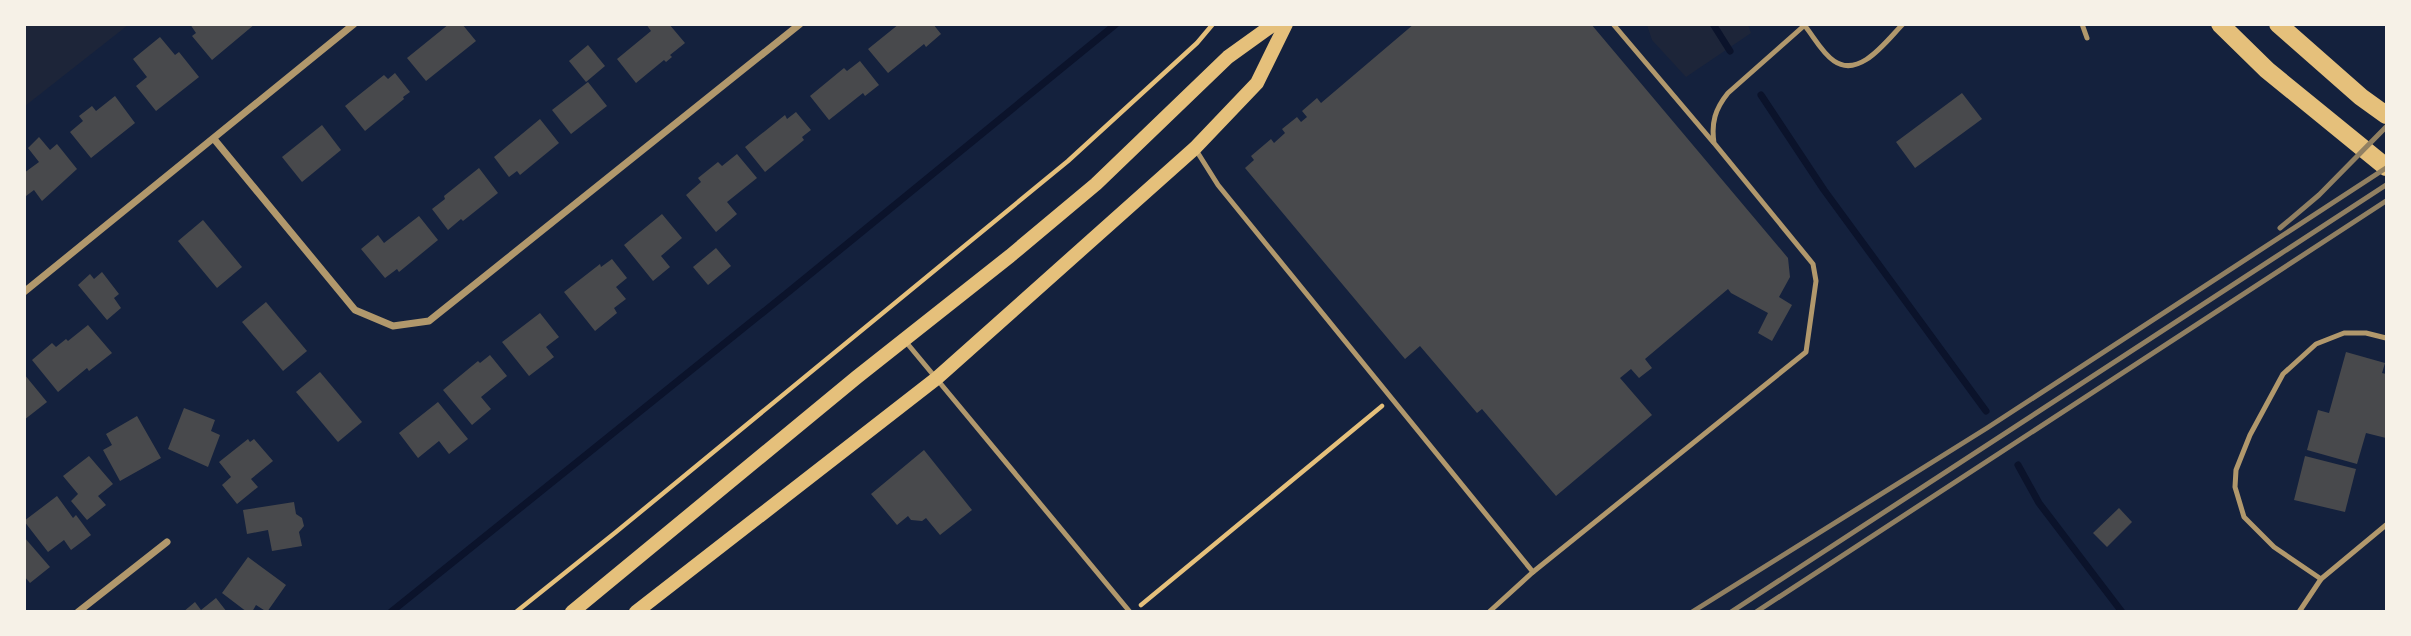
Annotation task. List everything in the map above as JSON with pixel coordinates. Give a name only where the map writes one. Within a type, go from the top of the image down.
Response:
[{"type":"main road","points":[[572,611],[1096,184],[1228,57],[1274,24]]},
{"type":"main road","points":[[636,611],[937,378],[1195,148],[1257,83],[1286,24]]},
{"type":"main road","points":[[2220,24],[2267,69],[2386,167]]},
{"type":"main road","points":[[2278,24],[2361,97],[2386,115]]},
{"type":"street","points":[[24,292],[354,24]]},
{"type":"street","points":[[214,139],[355,310],[393,326],[429,321],[800,24]]},
{"type":"street","points":[[78,611],[167,542]]},
{"type":"lane","points":[[1489,611],[1533,572],[1806,352],[1816,281],[1814,264],[1613,24]]},
{"type":"lane","points":[[1714,143],[1712,130],[1719,104],[1806,25],[1833,61],[1849,65],[1864,61],[1903,24]]},
{"type":"lane","points":[[2082,24],[2087,38]]},
{"type":"lane","points":[[1195,148],[1218,185],[1533,572]]},
{"type":"lane","points":[[2321,579],[2274,547],[2244,517],[2235,487],[2236,470],[2250,435],[2283,374],[2308,351],[2316,344],[2344,333],[2366,333],[2386,338]]},
{"type":"lane","points":[[905,340],[1131,611]]},
{"type":"lane","points":[[2299,611],[2321,579],[2386,525]]},
{"type":"path","points":[[516,611],[606,541],[1068,161],[1197,43],[1213,24]]},
{"type":"path","points":[[1131,611],[1247,520],[1391,398]]},
{"type":"shaded area","points":[[25,24],[128,24],[128,25],[25,106]]},
{"type":"shaded area","points":[[1647,25],[1748,25],[1751,33],[1686,77],[1652,40]]},
{"type":"building","points":[[190,24],[255,24],[212,60],[192,36],[196,33]]},
{"type":"building","points":[[449,24],[462,24],[476,41],[426,81],[407,58]]},
{"type":"building","points":[[646,24],[669,24],[685,43],[670,55],[672,57],[666,62],[664,60],[636,83],[617,59],[651,31]]},
{"type":"building","points":[[899,24],[933,24],[941,34],[888,73],[868,49]]},
{"type":"building","points":[[1414,24],[1591,24],[1788,258],[1790,277],[1779,297],[1792,305],[1772,341],[1758,333],[1768,313],[1728,289],[1645,359],[1652,368],[1639,378],[1631,369],[1620,378],[1652,415],[1556,496],[1482,409],[1477,413],[1420,346],[1405,359],[1245,168],[1254,160],[1251,156],[1271,139],[1274,143],[1285,133],[1282,129],[1297,117],[1301,122],[1307,117],[1302,111],[1317,98],[1321,103]]},
{"type":"building","points":[[160,37],[175,55],[179,52],[199,77],[156,111],[136,86],[147,77],[133,59]]},
{"type":"building","points":[[588,45],[605,66],[586,82],[569,61]]},
{"type":"building","points":[[860,61],[879,85],[865,96],[863,93],[829,120],[810,96],[844,68],[847,71]]},
{"type":"building","points":[[395,73],[410,92],[365,131],[345,106],[384,75],[388,79]]},
{"type":"building","points":[[588,82],[607,106],[571,134],[552,110]]},
{"type":"building","points":[[1962,93],[1982,119],[1915,168],[1896,142]]},
{"type":"building","points":[[115,96],[135,123],[91,158],[70,132],[83,121],[79,116],[92,106],[96,111]]},
{"type":"building","points":[[796,112],[811,130],[802,137],[804,140],[765,172],[745,147],[785,115],[787,119]]},
{"type":"building","points":[[540,119],[559,143],[520,175],[517,171],[509,177],[494,157]]},
{"type":"building","points":[[322,125],[341,150],[302,182],[282,157]]},
{"type":"building","points":[[39,137],[50,150],[57,144],[77,169],[42,201],[34,190],[26,196],[24,194],[24,173],[39,162],[28,148]]},
{"type":"building","points":[[737,154],[757,178],[727,202],[737,214],[716,232],[686,195],[701,182],[698,178],[718,162],[722,166]]},
{"type":"building","points":[[479,168],[498,193],[448,230],[432,209]]},
{"type":"building","points":[[662,214],[682,238],[661,256],[670,267],[653,281],[624,245]]},
{"type":"building","points":[[419,216],[438,240],[399,272],[397,269],[385,278],[361,249],[378,235],[384,243]]},
{"type":"building","points":[[203,220],[242,267],[217,288],[178,241]]},
{"type":"building","points":[[716,248],[731,266],[708,285],[693,267]]},
{"type":"building","points":[[612,259],[627,278],[616,287],[626,299],[614,308],[617,313],[595,331],[564,292],[600,264],[601,267]]},
{"type":"building","points":[[102,272],[119,294],[114,298],[121,308],[107,320],[78,285],[90,274],[94,279]]},
{"type":"building","points":[[266,302],[307,351],[283,371],[242,322]]},
{"type":"building","points":[[540,313],[559,337],[546,347],[554,357],[529,376],[502,342]]},
{"type":"building","points":[[88,325],[112,353],[89,371],[87,368],[58,392],[32,360],[52,343],[56,347],[66,339],[68,341]]},
{"type":"building","points":[[2346,352],[2385,363],[2382,373],[2386,374],[2386,438],[2366,433],[2357,464],[2307,450],[2318,410],[2329,413]]},
{"type":"building","points":[[490,355],[507,376],[481,397],[491,409],[472,425],[443,390],[478,361],[480,363]]},
{"type":"building","points":[[320,372],[362,422],[338,442],[296,392]]},
{"type":"building","points":[[24,374],[47,402],[24,420]]},
{"type":"building","points":[[438,402],[468,439],[449,454],[439,441],[418,458],[399,433]]},
{"type":"building","points":[[184,408],[215,420],[211,431],[220,435],[208,467],[168,449]]},
{"type":"building","points":[[137,416],[161,458],[120,481],[103,450],[112,445],[106,434]]},
{"type":"building","points":[[248,439],[250,442],[254,439],[273,461],[251,479],[258,487],[237,504],[222,485],[231,477],[219,462]]},
{"type":"building","points":[[924,450],[972,510],[940,535],[926,518],[922,521],[911,520],[908,516],[897,525],[871,494]]},
{"type":"building","points":[[89,456],[113,484],[98,496],[106,505],[87,520],[71,501],[78,494],[63,476]]},
{"type":"building","points":[[2305,456],[2356,469],[2345,512],[2294,500]]},
{"type":"building","points":[[57,496],[73,518],[76,515],[91,535],[71,550],[64,540],[48,552],[24,521]]},
{"type":"building","points":[[294,502],[296,514],[302,518],[304,526],[299,532],[302,546],[272,551],[268,530],[247,534],[243,510]]},
{"type":"building","points":[[2119,508],[2132,522],[2107,547],[2093,533]]},
{"type":"building","points":[[24,537],[50,567],[30,583],[24,576]]},
{"type":"building","points":[[248,557],[286,585],[267,612],[256,605],[252,612],[247,612],[222,593]]},
{"type":"building","points":[[216,598],[227,612],[183,612],[195,602],[201,610]]},
{"type":"waterway","points":[[391,612],[1116,24]]},
{"type":"waterway","points":[[1713,24],[1730,51]]},
{"type":"waterway","points":[[1761,95],[1824,190],[1986,411]]},
{"type":"waterway","points":[[2018,465],[2039,503],[2122,612]]},
{"type":"railway","points":[[2280,228],[2319,195],[2386,127]]},
{"type":"railway","points":[[1692,612],[1987,428],[2386,168]]},
{"type":"railway","points":[[1731,612],[2386,185]]},
{"type":"railway","points":[[1756,612],[2386,201]]}]
